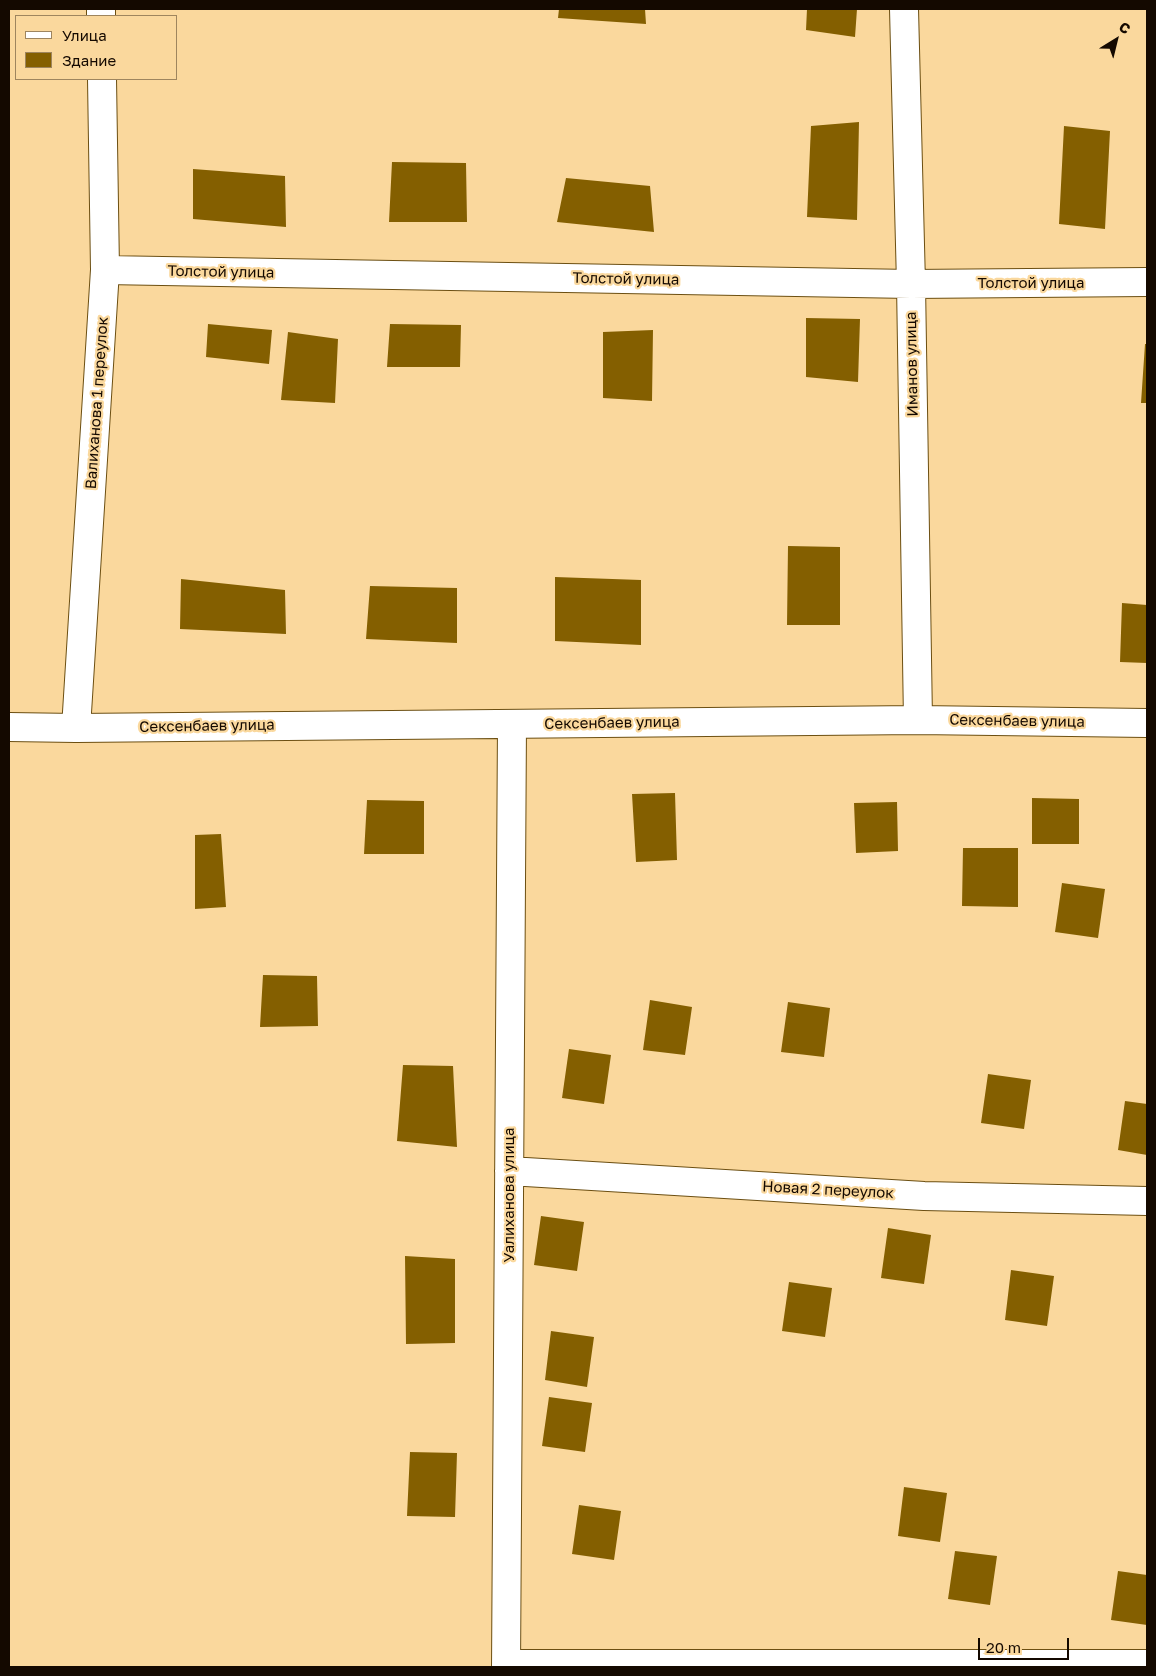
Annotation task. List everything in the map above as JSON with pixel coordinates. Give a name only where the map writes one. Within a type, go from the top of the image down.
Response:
[{"type":"street","name":"Иманов улица","points":[[904,9],[911,284],[918,720]]},
{"type":"street","name":"Валиханова 1 переулок","points":[[76,728],[105,270],[102,80]]},
{"type":"street","name":"Толстой улица","points":[[105,270],[911,284],[1147,282]]},
{"type":"street","name":"Сексенбаев улица","points":[[9,727],[76,728],[918,720],[1147,723]]},
{"type":"street","name":"Уалиханова улица","points":[[506,1666],[512,724]]},
{"type":"street","name":"Новая 2 переулок","points":[[509,1171],[924,1196],[1147,1201]]},
{"type":"street","points":[[506,1666],[1147,1664]]},
{"type":"building","points":[[559,9],[645,9],[646,24],[558,18]]},
{"type":"building","points":[[807,9],[857,9],[855,37],[806,30]]},
{"type":"building","points":[[859,122],[857,220],[807,217],[811,126]]},
{"type":"building","points":[[1064,126],[1110,131],[1105,229],[1059,224]]},
{"type":"building","points":[[392,162],[466,163],[467,222],[389,222]]},
{"type":"building","points":[[193,169],[285,176],[286,227],[193,219]]},
{"type":"building","points":[[566,178],[650,186],[654,232],[557,222]]},
{"type":"building","points":[[806,318],[860,319],[858,382],[806,377]]},
{"type":"building","points":[[208,324],[272,330],[269,364],[206,357]]},
{"type":"building","points":[[390,324],[461,325],[460,367],[387,367]]},
{"type":"building","points":[[653,330],[652,401],[603,398],[603,332]]},
{"type":"building","points":[[288,332],[338,339],[335,403],[281,400]]},
{"type":"building","points":[[1145,344],[1147,344],[1147,403],[1141,403]]},
{"type":"building","points":[[788,546],[840,547],[840,625],[787,625]]},
{"type":"building","points":[[555,577],[641,580],[641,645],[555,641]]},
{"type":"building","points":[[181,579],[285,590],[286,634],[180,629]]},
{"type":"building","points":[[370,586],[457,588],[457,643],[366,639]]},
{"type":"building","points":[[1122,603],[1147,605],[1147,663],[1120,662]]},
{"type":"building","points":[[675,793],[677,860],[636,862],[632,794]]},
{"type":"building","points":[[1032,798],[1079,799],[1079,844],[1032,844]]},
{"type":"building","points":[[367,800],[424,801],[424,854],[364,854]]},
{"type":"building","points":[[897,802],[898,851],[856,853],[854,803]]},
{"type":"building","points":[[221,834],[226,907],[195,909],[195,835]]},
{"type":"building","points":[[963,848],[1018,848],[1018,907],[962,906]]},
{"type":"building","points":[[1062,883],[1105,889],[1098,938],[1055,932]]},
{"type":"building","points":[[263,975],[317,976],[318,1026],[260,1027]]},
{"type":"building","points":[[650,1000],[692,1007],[685,1055],[643,1050]]},
{"type":"building","points":[[788,1002],[830,1008],[824,1057],[781,1052]]},
{"type":"building","points":[[569,1049],[611,1055],[604,1104],[562,1098]]},
{"type":"building","points":[[403,1065],[453,1066],[457,1147],[397,1141]]},
{"type":"building","points":[[988,1074],[1031,1080],[1024,1129],[981,1123]]},
{"type":"building","points":[[1125,1101],[1147,1104],[1147,1155],[1118,1150]]},
{"type":"building","points":[[541,1216],[584,1222],[577,1271],[534,1265]]},
{"type":"building","points":[[888,1228],[931,1235],[924,1284],[881,1278]]},
{"type":"building","points":[[405,1256],[455,1259],[455,1343],[406,1344]]},
{"type":"building","points":[[1011,1270],[1054,1276],[1047,1326],[1005,1320]]},
{"type":"building","points":[[789,1282],[832,1288],[825,1337],[782,1331]]},
{"type":"building","points":[[551,1331],[594,1337],[587,1387],[545,1380]]},
{"type":"building","points":[[549,1397],[592,1403],[585,1452],[542,1446]]},
{"type":"building","points":[[410,1452],[457,1453],[455,1517],[407,1516]]},
{"type":"building","points":[[904,1487],[947,1493],[940,1542],[898,1536]]},
{"type":"building","points":[[579,1505],[621,1511],[614,1560],[572,1554]]},
{"type":"building","points":[[955,1551],[997,1556],[990,1605],[948,1599]]},
{"type":"building","points":[[1118,1571],[1147,1575],[1147,1625],[1111,1620]]}]
